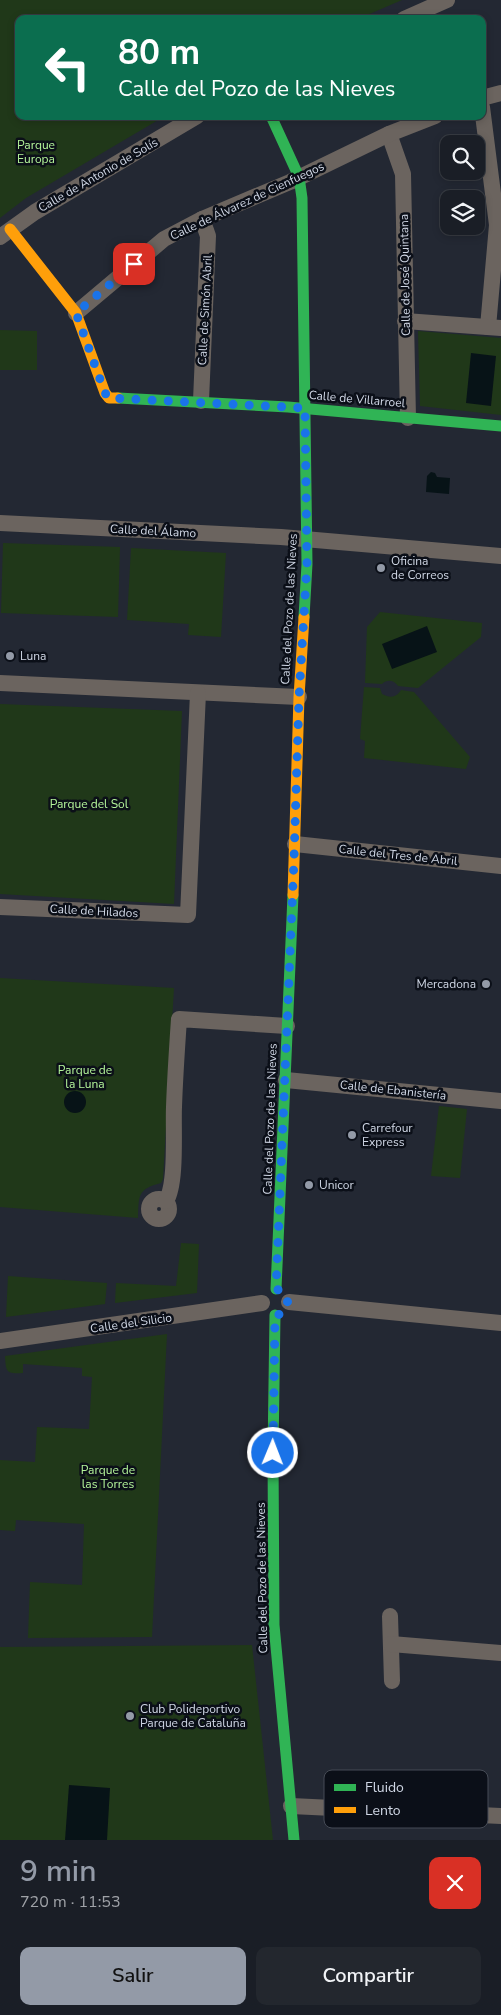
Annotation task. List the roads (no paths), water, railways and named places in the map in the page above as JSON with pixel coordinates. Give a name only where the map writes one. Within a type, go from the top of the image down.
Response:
[{"type":"street","points":[[413,15],[447,0]]},
{"type":"street","points":[[486,97],[501,93]]},
{"type":"street","name":"Calle de Antonio de Solís","points":[[5,232],[34,212],[190,120]]},
{"type":"street","name":"Calle del Pozo de las Nieves","points":[[273,120],[299,178],[302,198],[307,564],[299,697],[286,1080],[276,1289]]},
{"type":"street","name":"Calle de Álvarez de Cienfuegos","points":[[76,313],[164,239],[202,220],[299,178],[389,134],[425,120]]},
{"type":"street","points":[[405,321],[495,328],[497,225],[484,120]]},
{"type":"street","name":"Calle de José Quintana","points":[[389,134],[404,174],[408,418]]},
{"type":"street","name":"Calle de Simón Abril","points":[[201,402],[208,236],[202,220]]},
{"type":"street","name":"Calle de Villarroel","points":[[5,232],[76,313],[105,393],[109,398],[305,408],[501,426]]},
{"type":"street","name":"Calle del Álamo","points":[[0,523],[306,539],[501,556]]},
{"type":"street","points":[[0,683],[299,697]]},
{"type":"street","name":"Calle de Hilados","points":[[0,907],[188,915],[198,693]]},
{"type":"street","name":"Calle del Tres de Abril","points":[[295,844],[501,866]]},
{"type":"street","points":[[166,1201],[171,1194],[179,1018],[287,1026]]},
{"type":"street","name":"Calle de Ebanistería","points":[[286,1080],[501,1101]]},
{"type":"street","points":[[276,1289],[283,1291],[289,1302],[283,1313],[275,1316],[269,1314],[264,1309],[262,1303],[264,1296],[269,1290],[276,1289]]},
{"type":"street","points":[[289,1302],[501,1323]]},
{"type":"street","name":"Calle del Silicio","points":[[0,1341],[178,1317],[262,1303]]},
{"type":"street","name":"Calle del Pozo de las Nieves","points":[[275,1316],[273,1453],[274,1624],[294,1840]]},
{"type":"street","points":[[390,1616],[392,1681]]},
{"type":"street","points":[[391,1644],[501,1653]]},
{"type":"street","points":[[291,1806],[324,1808]]},
{"type":"street","points":[[488,1815],[501,1816]]},
{"type":"place","name":"Oficina de Correos","points":[[381,568]]},
{"type":"place","name":"Luna","points":[[10,656]]},
{"type":"place","name":"Mercadona","points":[[486,984]]},
{"type":"place","name":"Carrefour Express","points":[[352,1135]]},
{"type":"place","name":"Unicor","points":[[309,1185]]},
{"type":"place","name":"Club Polideportivo Parque de Cataluña","points":[[130,1716]]},
{"type":"park label","name":"Parque Europa","points":[[36,152]]},
{"type":"park label","name":"Parque del Sol","points":[[89,804]]},
{"type":"park label","name":"Parque de la Luna","points":[[85,1077]]},
{"type":"park label","name":"Parque de las Torres","points":[[108,1477]]}]
